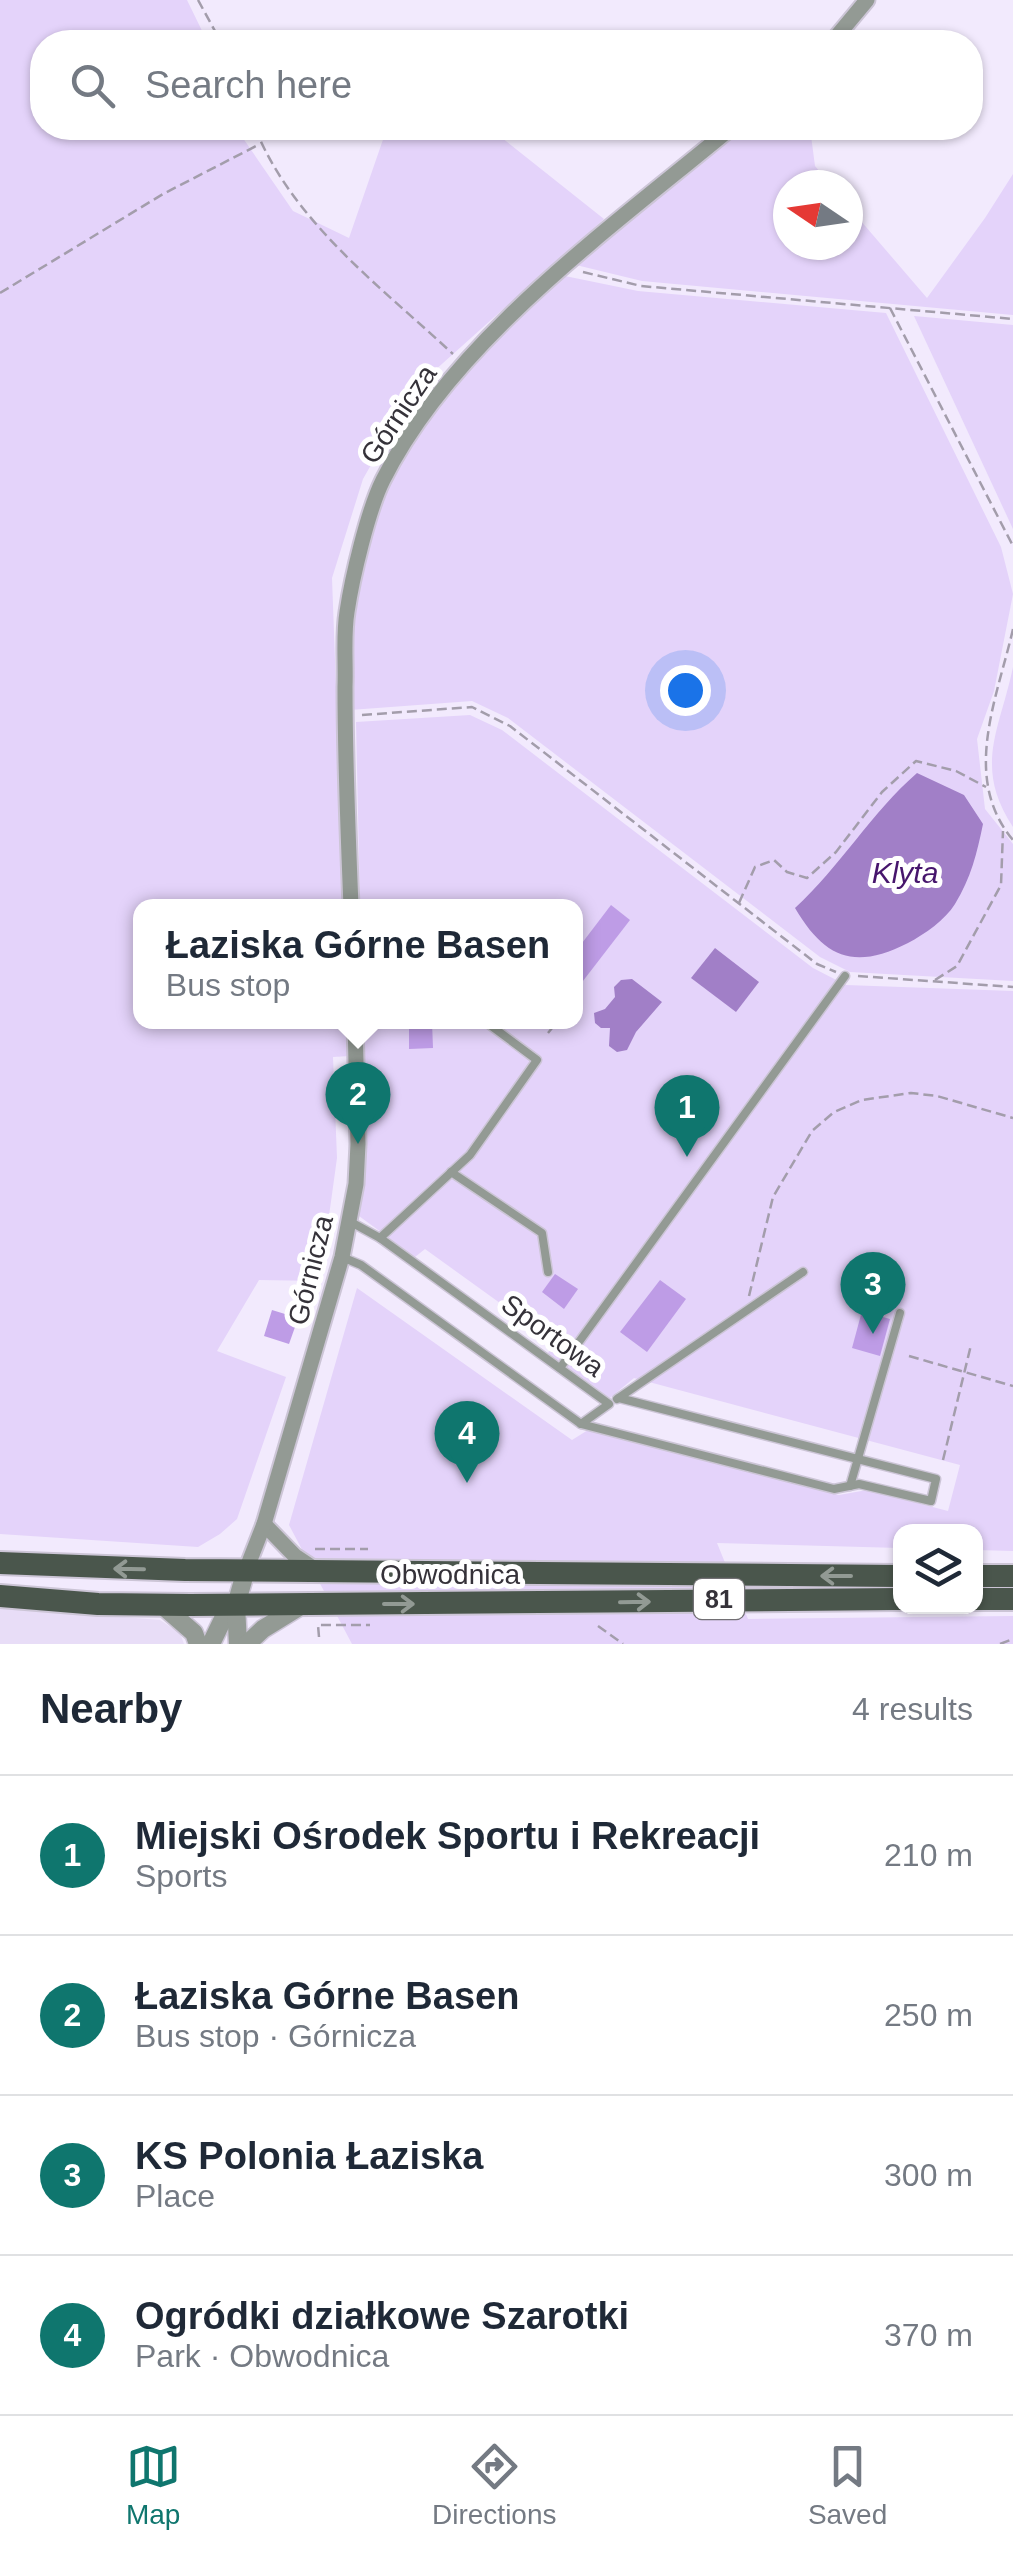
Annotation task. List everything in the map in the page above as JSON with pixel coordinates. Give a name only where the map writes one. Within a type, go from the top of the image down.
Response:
[{"type":"main road","name":"Obwodnica","points":[[0,1563],[56,1568],[246,1570],[315,1560],[893,1576]]},
{"type":"main road","points":[[983,1576],[1013,1576]]},
{"type":"main road","name":"Obwodnica","points":[[0,1596],[162,1605],[893,1599]]},
{"type":"main road","points":[[983,1599],[1013,1599]]},
{"type":"street","points":[[842,30],[867,0]]},
{"type":"street","name":"Górnicza","points":[[351,899],[346,615],[354,574],[382,483],[429,404],[463,363],[564,267],[717,140]]},
{"type":"street","name":"Górnicza","points":[[246,1570],[264,1524],[342,1257],[358,1144],[355,1029]]},
{"type":"street","points":[[264,1524],[296,1556],[315,1560]]},
{"type":"street","points":[[238,1644],[236,1605],[246,1570]]},
{"type":"street","points":[[247,1644],[302,1604]]},
{"type":"street","points":[[162,1605],[194,1633],[198,1644]]},
{"type":"street","points":[[211,1644],[236,1605]]},
{"type":"lane","points":[[560,1368],[845,976]]},
{"type":"lane","points":[[380,1238],[470,1155],[536,1060],[495,1029]]},
{"type":"lane","points":[[451,1172],[542,1234],[548,1272]]},
{"type":"lane","name":"Sportowa","points":[[342,1257],[361,1266],[582,1424],[609,1404],[380,1238],[349,1221]]},
{"type":"lane","points":[[609,1404],[803,1272]]},
{"type":"lane","points":[[850,1486],[900,1314]]},
{"type":"lane","points":[[582,1424],[834,1489],[858,1484],[931,1501],[936,1479],[619,1398]]},
{"type":"path","points":[[198,0],[214,30]]},
{"type":"path","points":[[261,140],[312,222],[463,363]]},
{"type":"path","points":[[0,292],[163,194],[262,143]]},
{"type":"path","points":[[564,267],[641,286],[1013,319]]},
{"type":"path","points":[[890,308],[1013,546]]},
{"type":"path","points":[[1013,629],[985,739],[986,788],[1013,840]]},
{"type":"path","points":[[345,716],[472,708],[510,726],[817,964],[845,976],[1013,987]]},
{"type":"path","points":[[739,904],[755,867],[774,860],[787,872],[807,878],[836,852],[882,792],[916,761],[956,771],[986,788]]},
{"type":"path","points":[[934,981],[957,966],[1001,885],[1004,829]]},
{"type":"path","points":[[548,1033],[551,1029]]},
{"type":"path","points":[[746,1311],[772,1198],[812,1131],[834,1112],[862,1100],[911,1093],[937,1096],[1013,1118]]},
{"type":"path","points":[[943,1460],[971,1345]]},
{"type":"path","points":[[909,1356],[1013,1386]]},
{"type":"path","points":[[315,1560],[368,1549]]},
{"type":"path","points":[[319,1637],[318,1625],[370,1625]]},
{"type":"path","points":[[598,1626],[622,1644]]},
{"type":"path","points":[[1000,1644],[1013,1638]]},
{"type":"shaded area","points":[[0,0],[187,0],[202,30],[30,30],[30,140],[244,140],[293,211],[349,238],[383,140],[505,140],[604,219],[414,389],[363,479],[332,578],[344,899],[133,899],[133,1029],[348,1029],[350,1056],[333,1057],[337,1158],[320,1281],[259,1280],[217,1351],[286,1377],[237,1519],[198,1547],[0,1534]]},
{"type":"shaded area","points":[[728,140],[812,140],[818,170],[773,170],[773,260],[863,260],[863,223],[927,298],[1013,174],[1013,315],[642,281],[576,265]]},
{"type":"shaded area","points":[[565,276],[638,291],[886,313],[1001,547],[1013,594],[994,691],[977,739],[985,809],[1013,844],[1013,981],[850,972],[820,957],[508,718],[472,701],[350,710],[349,581],[379,486],[428,400]]},
{"type":"shaded area","points":[[914,316],[1013,325],[1013,529]]},
{"type":"shaded area","points":[[1013,667],[1013,827],[994,785],[992,766]]},
{"type":"shaded area","points":[[470,715],[502,730],[813,968],[846,985],[1013,991],[1013,1551],[983,1550],[983,1524],[893,1524],[893,1548],[717,1543],[748,1619],[1013,1616],[1013,1644],[352,1644],[289,1525],[357,1288],[572,1440],[588,1430],[839,1495],[867,1490],[948,1511],[960,1465],[634,1378],[610,1398],[548,1353],[554,1342],[425,1249],[415,1257],[359,1216],[362,1029],[583,1029],[583,899],[360,899],[356,722]]},
{"type":"shaded area","points":[[0,1607],[160,1620],[180,1633],[184,1644],[0,1644]]},
{"type":"water","name":"Klyta","points":[[917,773],[964,795],[983,824],[969,875],[951,910],[921,935],[872,956],[843,955],[818,939],[795,908]]},
{"type":"water","points":[[715,948],[759,982],[736,1012],[691,978]]},
{"type":"water","points":[[632,979],[662,1002],[636,1032],[627,1050],[617,1052],[609,1046],[610,1028],[595,1023],[594,1013],[605,1009],[615,997],[614,987],[621,980]]},
{"type":"building","points":[[611,905],[630,920],[583,981],[583,942]]},
{"type":"building","points":[[409,1029],[432,1029],[433,1048],[409,1049]]},
{"type":"building","points":[[555,1274],[578,1289],[564,1309],[542,1292]]},
{"type":"building","points":[[660,1280],[686,1299],[647,1352],[620,1332]]},
{"type":"building","points":[[287,1308],[300,1313],[289,1344],[264,1336],[272,1310],[285,1314]]},
{"type":"building","points":[[862,1311],[890,1319],[880,1356],[852,1348]]},
{"type":"place","name":"Łaziska Górne Basen","points":[[358,1144]]},
{"type":"place","name":"Miejski Ośrodek Sportu i Rekreacji","points":[[687,1157]]},
{"type":"place","name":"KS Polonia Łaziska","points":[[873,1334]]},
{"type":"place","name":"Ogródki działkowe Szarotki","points":[[467,1483]]}]
